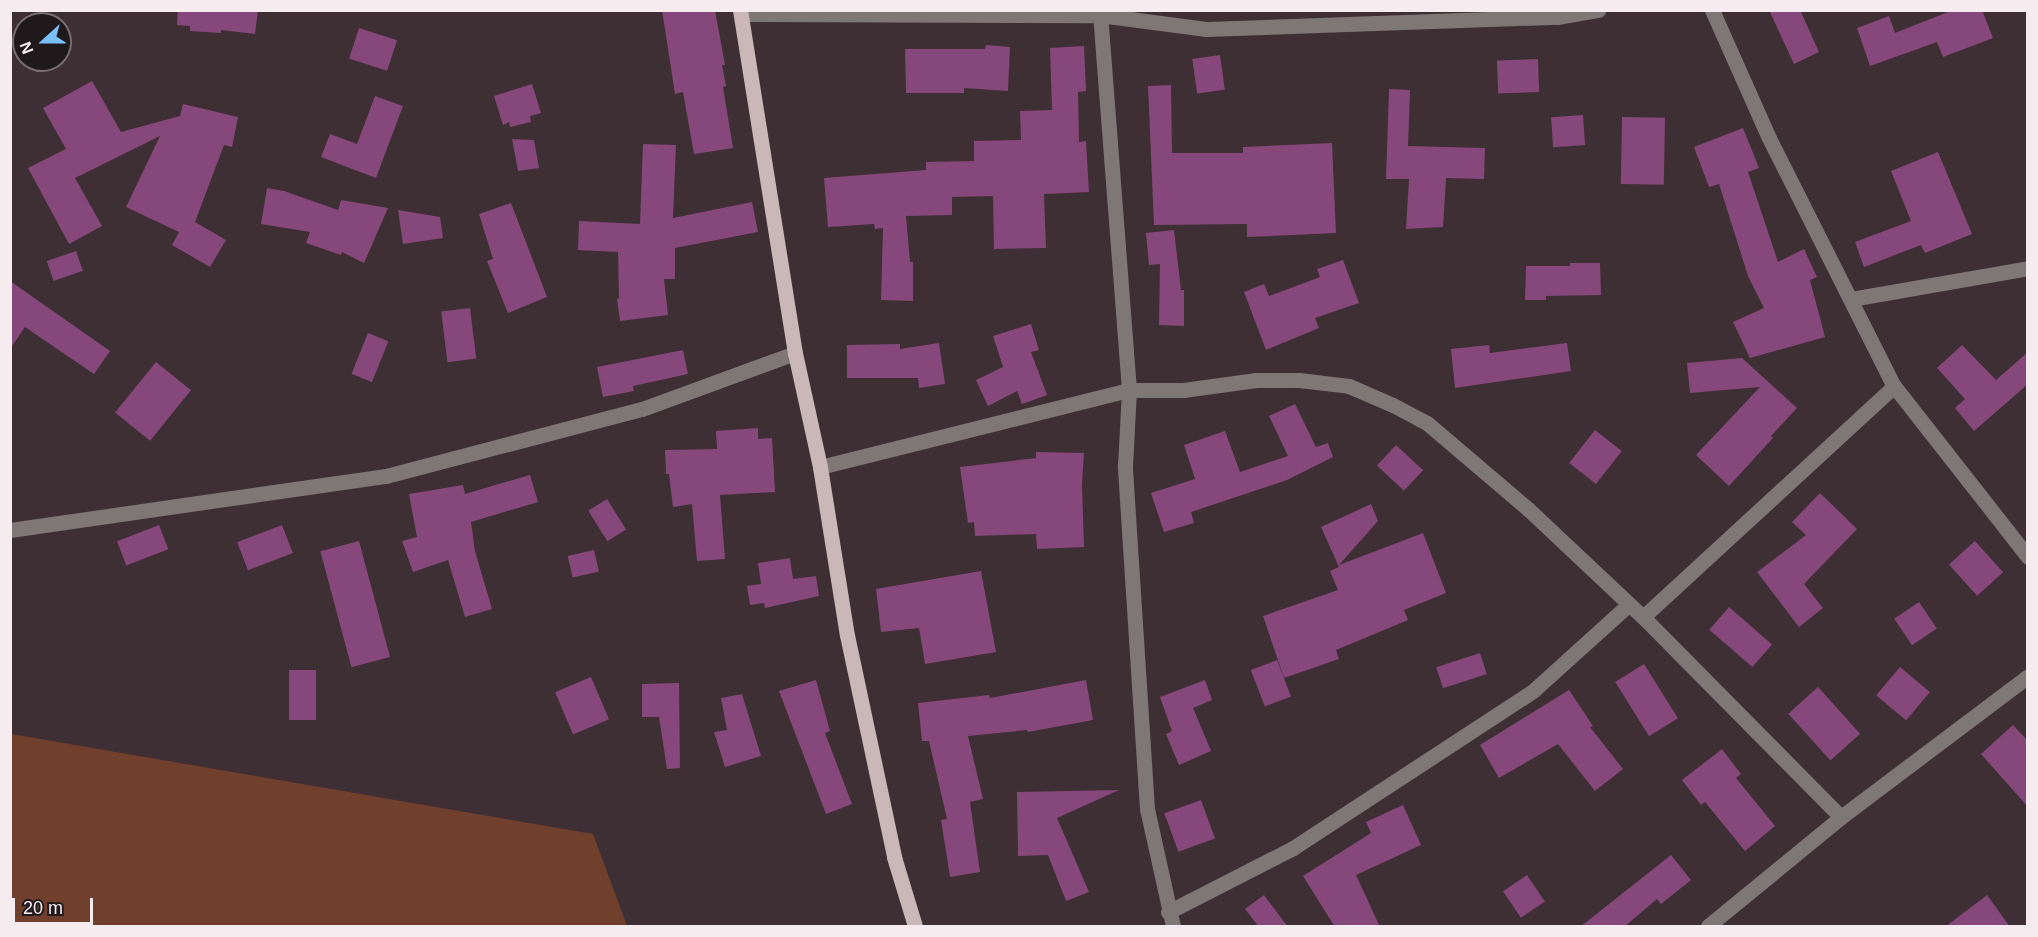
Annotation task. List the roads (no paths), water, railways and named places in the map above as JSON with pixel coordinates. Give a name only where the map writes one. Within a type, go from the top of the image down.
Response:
[{"type":"main road","points":[[740,12],[795,353],[820,467],[864,723],[894,857],[915,927]]},
{"type":"street","points":[[740,12],[1100,13],[1206,29],[1557,17],[1598,10]]},
{"type":"street","points":[[1713,10],[1769,138],[1894,386],[2028,557]]},
{"type":"street","points":[[1100,13],[1129,390],[1125,466],[1147,809],[1170,919],[1293,848],[1534,690],[1628,605]]},
{"type":"street","points":[[1851,299],[2028,268]]},
{"type":"street","points":[[10,530],[386,476],[642,409],[795,353]]},
{"type":"street","points":[[820,467],[1129,390],[1183,390],[1256,380],[1299,380],[1349,386],[1427,423],[1528,509],[1643,617],[1841,817]]},
{"type":"street","points":[[1643,617],[1894,386]]},
{"type":"street","points":[[1708,927],[1841,817],[2028,676]]}]
